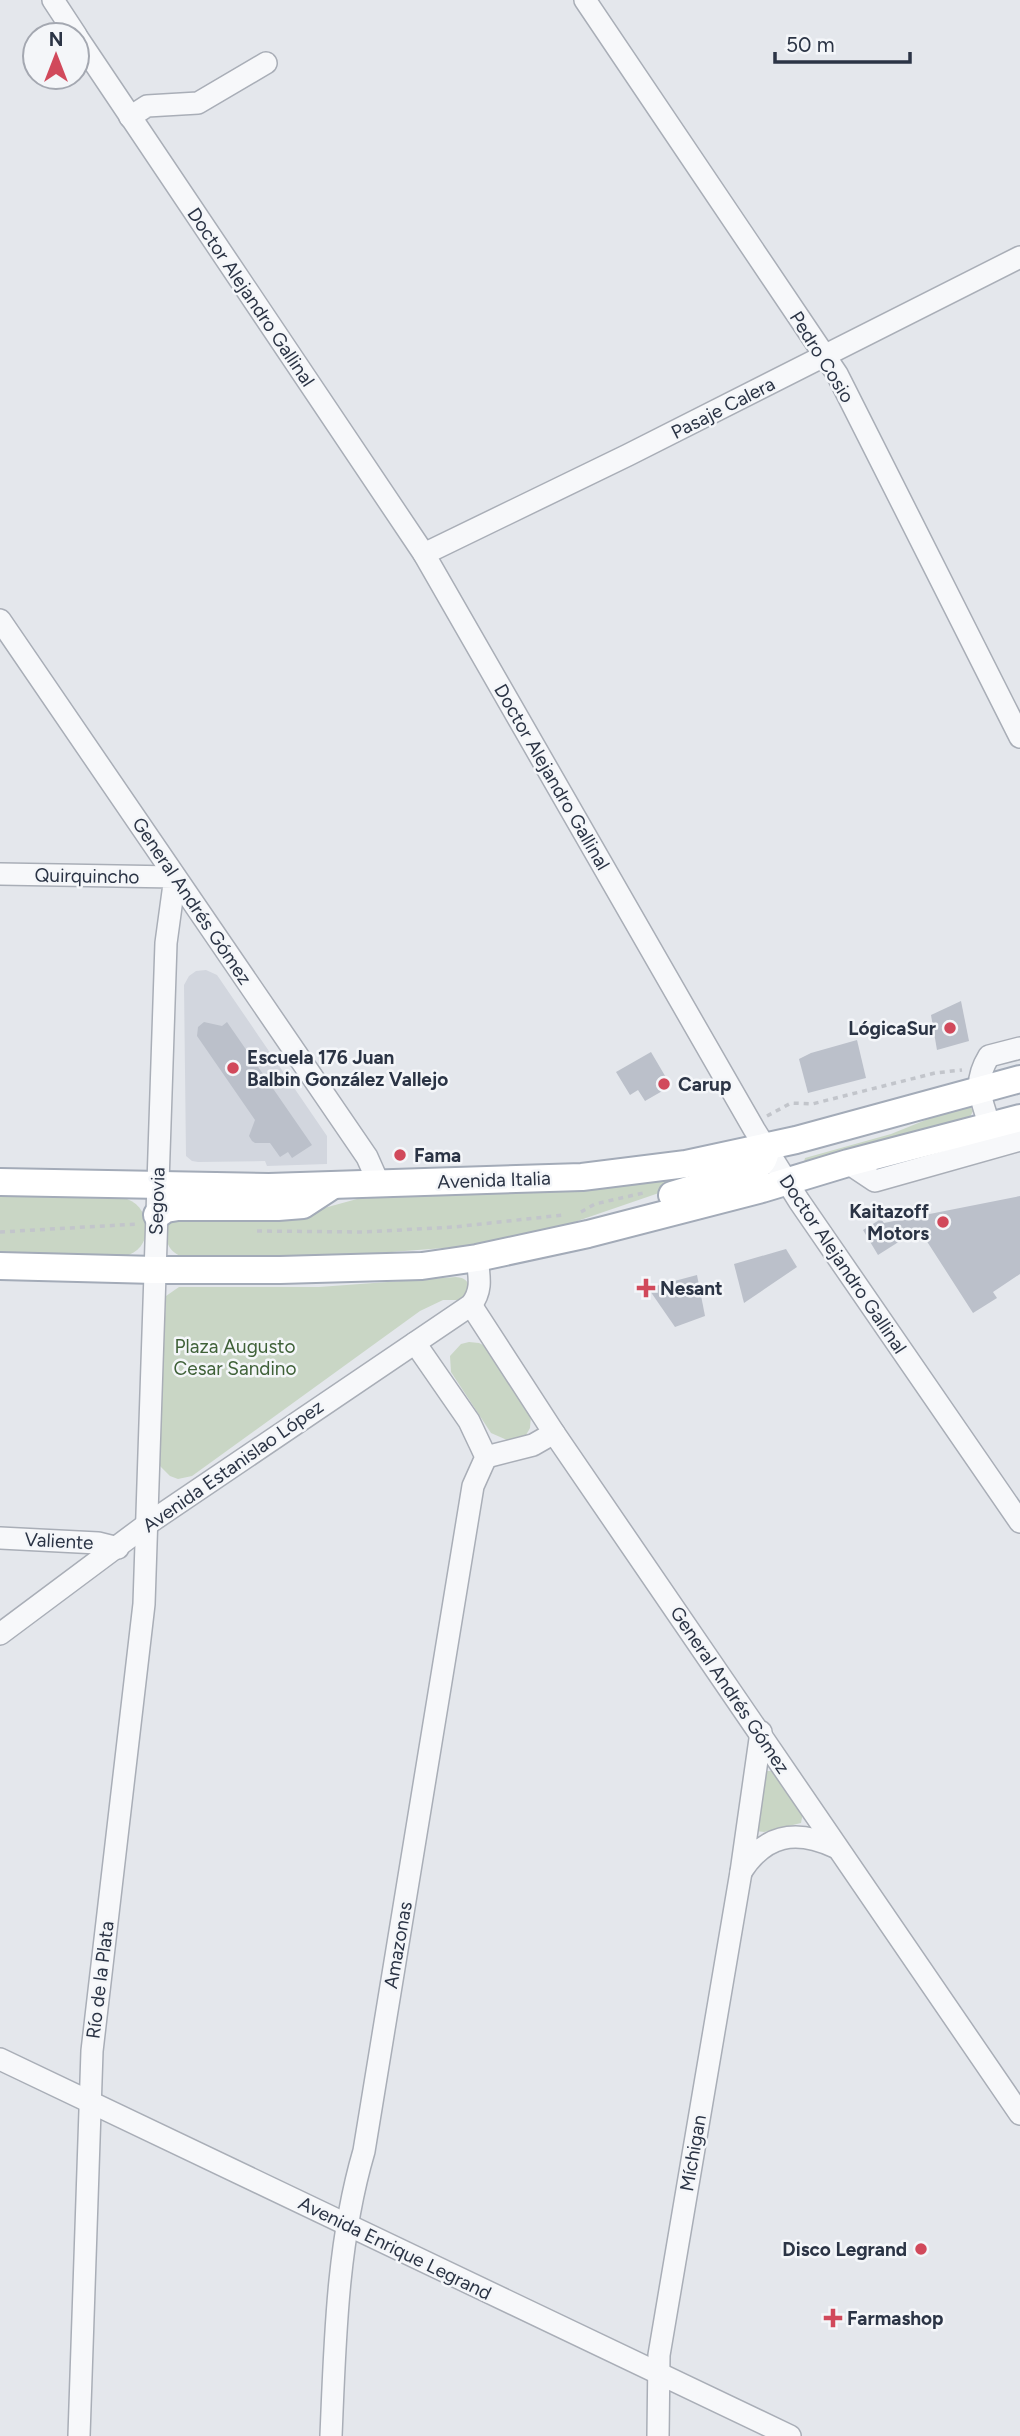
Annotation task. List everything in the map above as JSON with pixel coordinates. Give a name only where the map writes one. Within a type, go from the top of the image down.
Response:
[{"type":"main road","name":"Avenida Italia","points":[[0,1182],[334,1185],[582,1177],[686,1164],[765,1147],[1020,1079]]},
{"type":"main road","points":[[787,1182],[793,1163],[801,1155],[897,1129],[928,1113],[936,1101]]},
{"type":"main road","points":[[582,1224],[787,1182],[848,1163],[1020,1118]]},
{"type":"main road","points":[[0,1266],[155,1270],[366,1268],[422,1266],[477,1258],[751,1171],[761,1165],[765,1147]]},
{"type":"main road","points":[[157,1220],[166,1209],[178,1207],[303,1205],[334,1185]]},
{"type":"street","name":"Doctor Alejandro Gallinal","points":[[53,0],[66,21]]},
{"type":"street","name":"Pedro Cosio","points":[[585,0],[837,374],[1020,737]]},
{"type":"street","name":"Doctor Alejandro Gallinal","points":[[91,58],[424,554],[765,1147],[1020,1522]]},
{"type":"street","points":[[130,117],[147,106],[198,103],[266,63]]},
{"type":"street","name":"Pasaje Calera","points":[[424,554],[1020,257]]},
{"type":"street","name":"General Andrés Gómez","points":[[0,620],[367,1157],[379,1184]]},
{"type":"street","name":"Quirquincho","points":[[0,874],[174,877]]},
{"type":"street","name":"Segovia","points":[[146,1525],[166,943],[174,877]]},
{"type":"street","points":[[989,1127],[979,1089],[980,1071],[989,1056],[1020,1048]]},
{"type":"street","points":[[848,1163],[875,1181],[1020,1140]]},
{"type":"street","points":[[471,1305],[480,1288],[477,1258]]},
{"type":"street","name":"General Andrés Gómez","points":[[471,1305],[554,1433],[1020,2114]]},
{"type":"street","name":"Avenida Estanislao López","points":[[0,1634],[146,1525],[471,1305]]},
{"type":"street","points":[[415,1343],[469,1422],[486,1457],[533,1445],[554,1433]]},
{"type":"street","name":"Amazonas","points":[[331,2436],[336,2316],[348,2225],[366,2138],[473,1486],[486,1457]]},
{"type":"street","name":"Río de la Plata","points":[[79,2436],[92,2051],[144,1604],[146,1525]]},
{"type":"street","name":"Valiente","points":[[0,1538],[98,1543],[118,1548]]},
{"type":"street","name":"Míchigan","points":[[658,2436],[661,2342],[741,1871],[761,1732]]},
{"type":"street","points":[[741,1871],[758,1849],[783,1838],[818,1839],[835,1847]]},
{"type":"street","name":"Avenida Enrique Legrand","points":[[0,2059],[790,2436]]},
{"type":"path","points":[[762,1118],[791,1103],[812,1104],[935,1073],[973,1068],[989,1056]]},
{"type":"path","points":[[582,1224],[595,1204],[652,1190]]},
{"type":"path","points":[[256,1231],[364,1232],[441,1228],[564,1215]]},
{"type":"path","points":[[0,1232],[157,1220]]},
{"type":"shaded area","name":"Escuela 176 Juan Balbin González Vallejo","points":[[206,970],[217,975],[327,1136],[327,1164],[267,1166],[265,1161],[198,1162],[186,1156],[184,985],[196,971]]},
{"type":"green space","points":[[970,1106],[973,1111],[970,1117],[804,1162],[805,1158],[891,1134],[943,1113]]},
{"type":"green space","points":[[722,1167],[685,1184],[557,1228],[470,1246],[326,1257],[188,1258],[171,1250],[166,1235],[171,1219],[306,1213],[357,1199],[433,1193],[553,1191],[608,1187],[645,1183]]},
{"type":"green space","points":[[0,1196],[127,1199],[142,1211],[146,1220],[145,1238],[134,1253],[124,1256],[0,1253]]},
{"type":"green space","name":"Plaza Augusto Cesar Sandino","points":[[456,1277],[466,1280],[470,1290],[462,1300],[443,1300],[420,1311],[192,1476],[178,1479],[170,1476],[160,1466],[166,1296],[179,1287],[319,1287]]},
{"type":"green space","points":[[469,1342],[487,1347],[531,1415],[530,1428],[526,1435],[517,1440],[507,1440],[491,1433],[451,1372],[450,1356],[461,1344]]},
{"type":"green space","points":[[773,1771],[803,1812],[801,1823],[764,1832],[756,1831],[763,1774]]},
{"type":"building","name":"LógicaSur","points":[[961,1001],[969,1041],[937,1050],[931,1015]]},
{"type":"building","points":[[204,1022],[222,1026],[227,1022],[312,1145],[292,1158],[288,1152],[280,1157],[270,1143],[252,1141],[249,1136],[255,1120],[197,1036],[198,1027]]},
{"type":"building","points":[[857,1040],[866,1078],[808,1093],[799,1059]]},
{"type":"building","points":[[651,1052],[671,1086],[645,1101],[638,1090],[630,1095],[616,1072]]},
{"type":"building","points":[[1020,1196],[1020,1274],[993,1292],[997,1298],[973,1313],[919,1229],[878,1255],[863,1230],[881,1219],[884,1223]]},
{"type":"building","points":[[786,1249],[797,1267],[744,1303],[734,1264]]},
{"type":"building","points":[[697,1275],[705,1316],[675,1327],[648,1288]]},
{"type":"place","name":"LógicaSur","points":[[950,1028]]},
{"type":"place","name":"Escuela 176 Juan Balbin González Vallejo","points":[[233,1068]]},
{"type":"place","name":"Carup","points":[[664,1084]]},
{"type":"place","name":"Fama","points":[[400,1155]]},
{"type":"place","name":"Kaitazoff Motors","points":[[943,1222]]},
{"type":"place","name":"Nesant","points":[[646,1288]]},
{"type":"place","name":"Disco Legrand","points":[[921,2249]]},
{"type":"place","name":"Farmashop","points":[[833,2318]]}]
